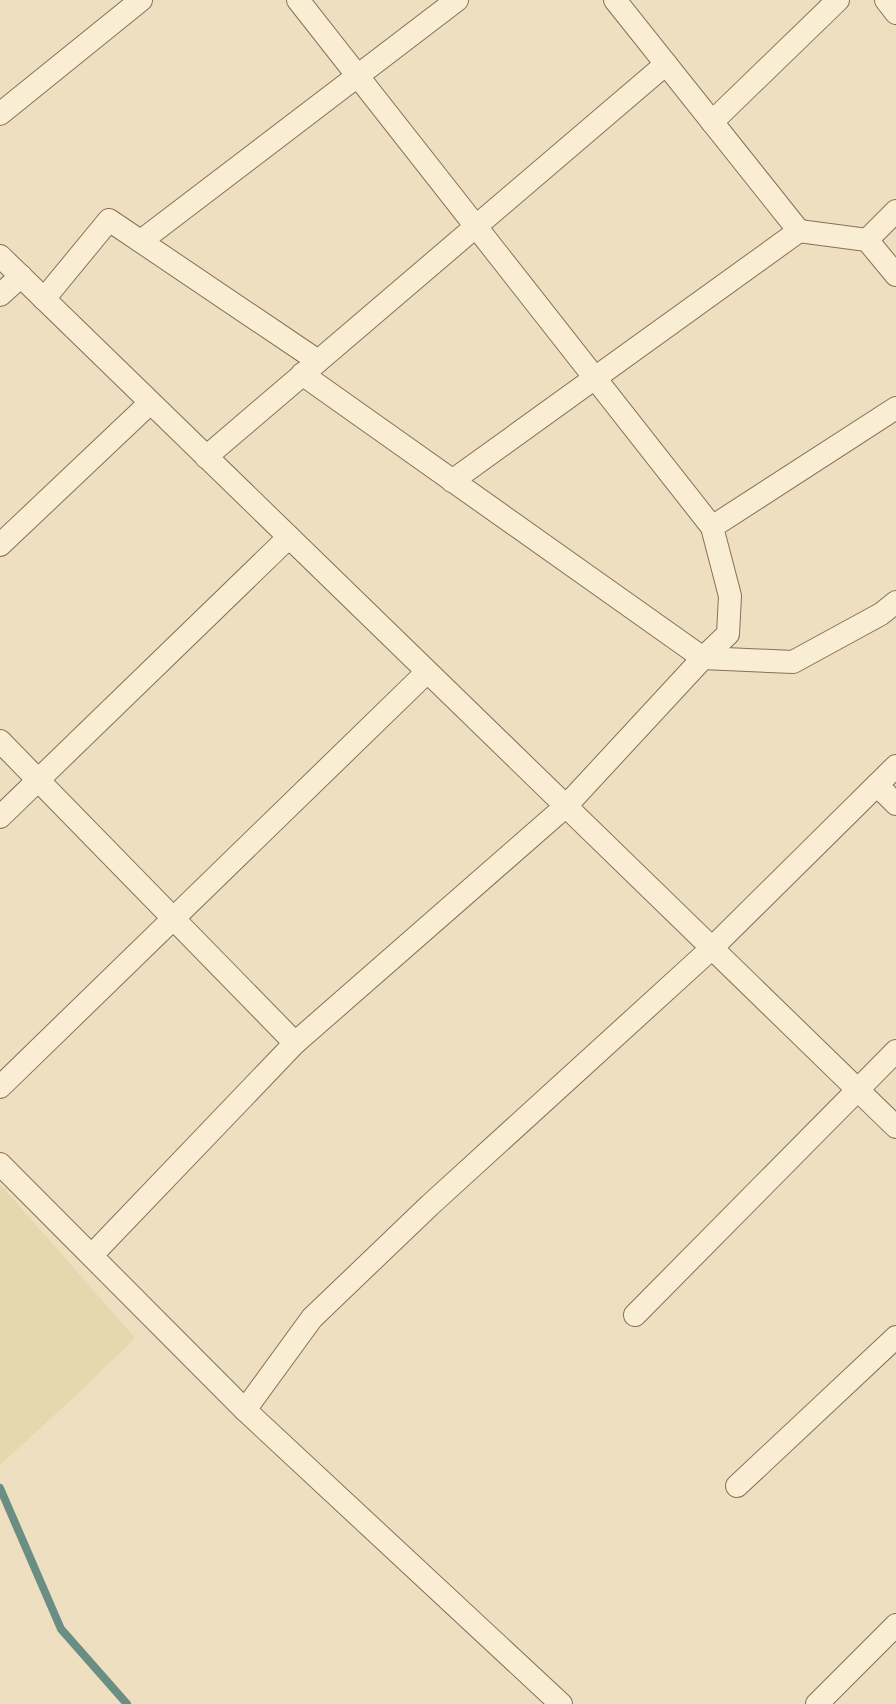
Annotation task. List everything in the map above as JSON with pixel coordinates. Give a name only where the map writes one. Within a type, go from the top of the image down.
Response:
[{"type":"street","points":[[0,114],[141,0]]},
{"type":"street","points":[[92,1255],[295,1043],[566,806],[703,658],[728,634],[730,596],[712,527],[298,0]]},
{"type":"street","points":[[141,241],[457,0]]},
{"type":"street","points":[[615,0],[799,231]]},
{"type":"street","points":[[712,122],[838,0]]},
{"type":"street","points":[[886,0],[896,13]]},
{"type":"street","points":[[206,457],[666,64]]},
{"type":"street","points":[[867,240],[896,211]]},
{"type":"street","points":[[44,299],[109,220],[141,241],[310,368],[452,480],[703,658],[793,662],[881,614],[896,602]]},
{"type":"street","points":[[452,480],[799,231],[867,240],[896,275]]},
{"type":"street","points":[[0,256],[896,1127]]},
{"type":"street","points":[[0,295],[21,276]]},
{"type":"street","points":[[0,545],[150,403]]},
{"type":"street","points":[[712,527],[896,408]]},
{"type":"street","points":[[0,817],[289,537]]},
{"type":"street","points":[[0,1087],[427,672]]},
{"type":"street","points":[[0,741],[295,1043]]},
{"type":"street","points":[[245,1410],[312,1318],[430,1205],[712,948],[896,766]]},
{"type":"street","points":[[877,785],[896,804]]},
{"type":"street","points":[[635,1315],[896,1051]]},
{"type":"street","points":[[0,1164],[245,1410],[561,1704]]},
{"type":"street","points":[[737,1486],[896,1337]]},
{"type":"street","points":[[817,1704],[896,1626]]},
{"type":"shaded area","points":[[0,1184],[135,1338],[84,1388],[0,1465]]},
{"type":"waterway","points":[[0,1488],[61,1629],[127,1704]]}]
